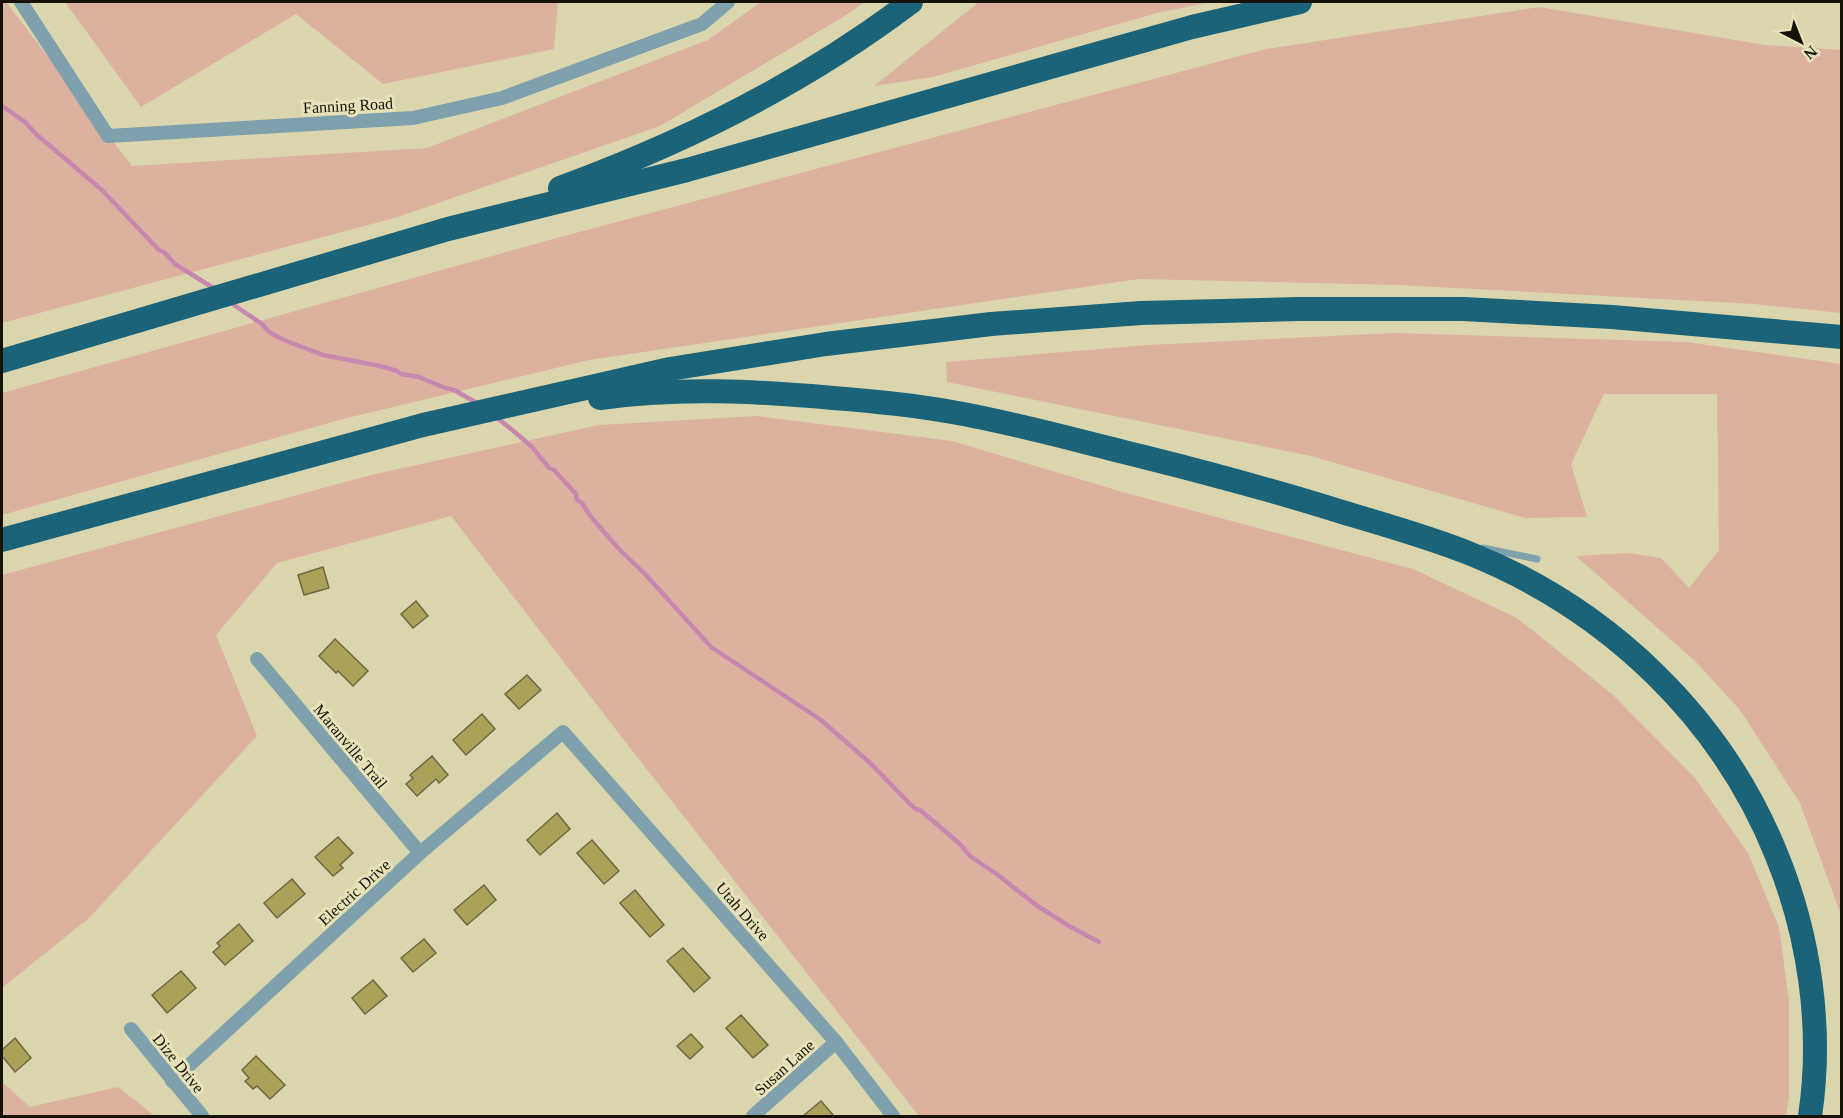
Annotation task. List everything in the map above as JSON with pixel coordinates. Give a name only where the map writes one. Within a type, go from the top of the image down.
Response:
[{"type":"highway","points":[[448,229],[620,166],[688,136],[755,103],[825,61],[911,2]]},
{"type":"highway","points":[[2,361],[448,229],[687,170],[1192,27],[1300,2]]},
{"type":"highway","points":[[2,540],[423,425],[670,369],[826,344],[991,324],[1141,313],[1299,309],[1463,309],[1612,317],[1842,338]]},
{"type":"highway","points":[[423,425],[610,397],[723,391],[797,394],[951,412],[1032,429],[1223,477],[1424,537],[1474,555],[1517,575],[1598,624],[1659,676],[1686,706],[1730,765],[1751,800],[1772,842],[1787,880],[1808,964],[1813,1011],[1814,1059],[1810,1116]]},
{"type":"street","name":"Fanning Road","points":[[21,2],[108,136],[413,118],[502,98],[702,24],[728,2]]},
{"type":"street","name":"Maranville Trail","points":[[257,659],[420,854]]},
{"type":"street","name":"Electric Drive","points":[[172,1081],[420,854],[563,732]]},
{"type":"street","name":"Utah Drive","points":[[563,732],[836,1042],[893,1116]]},
{"type":"street","name":"Dize Drive","points":[[131,1029],[202,1116]]},
{"type":"street","name":"Susan Lane","points":[[753,1116],[836,1042]]},
{"type":"lane","points":[[1424,537],[1536,559]]},
{"type":"shaded area","points":[[2,2],[6,2],[132,166],[427,148],[708,40],[761,2],[864,2],[848,14],[660,126],[398,217],[2,323]]},
{"type":"shaded area","points":[[65,2],[558,2],[554,49],[383,84],[296,14],[141,107]]},
{"type":"shaded area","points":[[979,2],[1211,2],[1157,13],[933,77],[874,86]]},
{"type":"shaded area","points":[[1539,7],[1765,45],[1841,50],[1841,313],[1754,304],[1398,285],[1139,279],[589,360],[343,419],[2,515],[2,393],[553,239],[1266,49]]},
{"type":"shaded area","points":[[1393,333],[1686,342],[1841,364],[1841,915],[1800,803],[1740,710],[1695,661],[1576,556],[1629,553],[1661,558],[1689,588],[1719,550],[1717,394],[1604,394],[1571,464],[1587,517],[1525,518],[1311,456],[947,382],[946,362],[1148,345]]},
{"type":"shaded area","points":[[756,416],[952,441],[1126,493],[1413,569],[1517,618],[1612,694],[1695,778],[1748,853],[1779,927],[1789,1001],[1789,1097],[1786,1116],[919,1116],[451,516],[277,563],[216,635],[257,736],[89,918],[2,988],[2,575],[371,475],[599,425]]},
{"type":"shaded area","points":[[2,1082],[30,1107],[118,1087],[155,1116],[2,1116]]},
{"type":"building","points":[[323,567],[329,588],[304,595],[298,575]]},
{"type":"building","points":[[416,601],[428,616],[413,628],[401,614]]},
{"type":"building","points":[[335,639],[368,671],[353,686],[319,656]]},
{"type":"building","points":[[527,675],[541,690],[519,709],[505,694]]},
{"type":"building","points":[[482,714],[495,729],[466,755],[453,740]]},
{"type":"building","points":[[432,756],[448,775],[439,783],[436,779],[417,796],[406,784],[413,778],[410,775]]},
{"type":"building","points":[[557,813],[570,829],[540,855],[527,840]]},
{"type":"building","points":[[338,837],[353,853],[340,865],[343,868],[333,876],[315,857]]},
{"type":"building","points":[[592,840],[619,871],[604,884],[577,853]]},
{"type":"building","points":[[292,879],[305,894],[277,918],[264,903]]},
{"type":"building","points":[[484,885],[496,900],[467,925],[454,910]]},
{"type":"building","points":[[635,890],[664,925],[650,937],[620,903]]},
{"type":"building","points":[[239,924],[253,941],[225,965],[213,952],[220,946],[217,943]]},
{"type":"building","points":[[424,939],[436,953],[413,972],[401,958]]},
{"type":"building","points":[[683,948],[710,978],[694,992],[667,961]]},
{"type":"building","points":[[181,971],[196,988],[167,1013],[152,995]]},
{"type":"building","points":[[373,980],[387,996],[365,1014],[352,998]]},
{"type":"building","points":[[741,1015],[768,1045],[753,1058],[726,1028]]},
{"type":"building","points":[[691,1034],[703,1047],[690,1059],[677,1046]]},
{"type":"building","points":[[15,1038],[31,1058],[15,1072],[2,1056],[2,1050]]},
{"type":"building","points":[[256,1056],[285,1085],[270,1099],[257,1086],[253,1089],[245,1081],[249,1078],[242,1070]]},
{"type":"building","points":[[821,1101],[834,1116],[803,1116]]},
{"type":"waterway","points":[[2,106],[25,122],[102,190],[175,264],[215,289]]},
{"type":"waterway","points":[[231,303],[262,324],[269,332],[284,340],[323,355],[380,366],[401,374],[419,377],[454,390],[477,403]]},
{"type":"waterway","points":[[496,417],[532,447],[549,468],[554,470],[619,549],[646,575],[711,647],[821,720],[870,763],[915,809],[920,810],[960,844],[970,856],[1036,905],[1099,942]]}]
